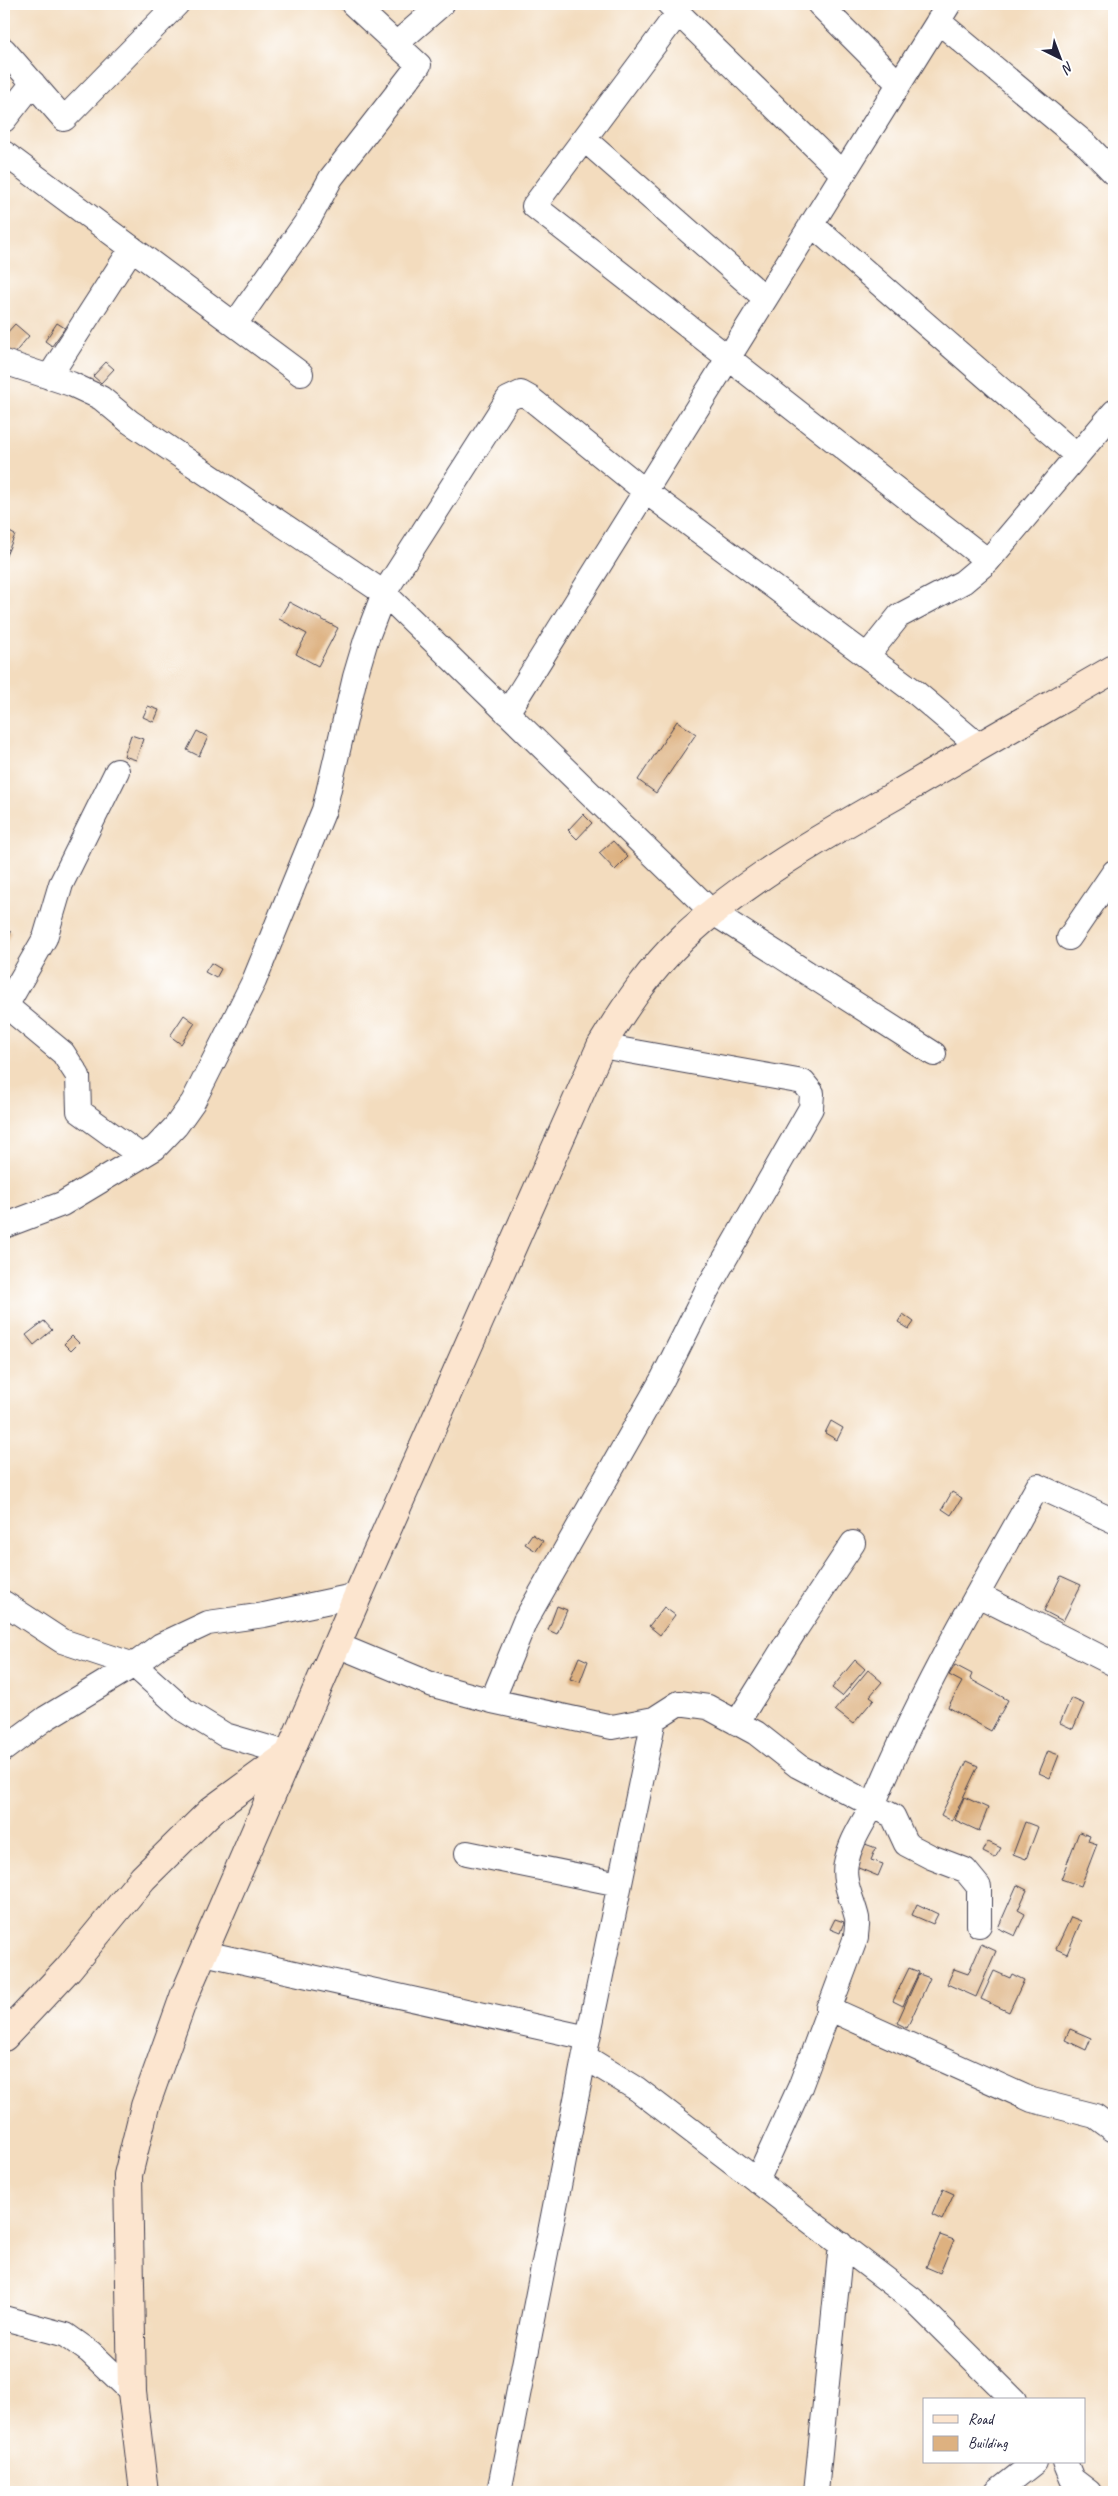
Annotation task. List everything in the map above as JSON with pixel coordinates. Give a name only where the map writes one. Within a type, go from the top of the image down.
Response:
[{"type":"main road","points":[[144,2492],[132,2392],[128,2175],[144,2106],[185,1994],[358,1595],[602,1046],[626,1004],[682,938],[749,884],[818,839],[1114,669]]},
{"type":"main road","points":[[4,2037],[68,1969],[150,1871],[212,1810],[290,1754]]},
{"type":"street","points":[[4,50],[64,119],[177,4]]},
{"type":"street","points":[[234,324],[310,216],[331,178],[419,65],[353,4]]},
{"type":"street","points":[[396,44],[442,4]]},
{"type":"street","points":[[819,4],[899,84]]},
{"type":"street","points":[[843,174],[673,8],[584,139],[534,206],[988,561]]},
{"type":"street","points":[[507,713],[944,13],[1088,146],[1114,173]]},
{"type":"street","points":[[4,120],[33,83]]},
{"type":"street","points":[[584,139],[765,298]]},
{"type":"street","points":[[4,153],[301,374]]},
{"type":"street","points":[[811,224],[1076,455]]},
{"type":"street","points":[[49,377],[132,248]]},
{"type":"street","points":[[4,362],[102,398],[130,422],[384,593],[712,912],[934,1054]]},
{"type":"street","points":[[4,1226],[62,1204],[155,1148],[176,1126],[193,1102],[254,982],[324,810],[355,677],[366,640],[384,593],[508,399],[521,393],[645,491],[915,692],[979,746]]},
{"type":"street","points":[[867,656],[899,616],[963,582],[988,561],[1114,412]]},
{"type":"street","points":[[117,772],[61,884],[45,938],[5,1005],[63,1053],[78,1076],[79,1111],[142,1156]]},
{"type":"street","points":[[1070,938],[1114,872]]},
{"type":"street","points":[[492,1701],[525,1621],[662,1380],[707,1290],[811,1108],[812,1093],[803,1082],[602,1046]]},
{"type":"street","points":[[757,2181],[800,2087],[856,1937],[857,1919],[847,1884],[846,1865],[851,1844],[872,1806],[898,1744],[978,1595],[1038,1486],[1114,1521]]},
{"type":"street","points":[[737,1723],[794,1630],[853,1543]]},
{"type":"street","points":[[4,1749],[46,1718],[134,1665],[161,1646],[208,1623],[264,1616],[358,1595]]},
{"type":"street","points":[[978,1595],[1114,1664]]},
{"type":"street","points":[[4,1603],[62,1641],[134,1665],[184,1710],[225,1735],[290,1754]]},
{"type":"street","points":[[337,1645],[433,1684],[492,1701],[612,1727],[654,1719],[679,1703],[708,1707],[756,1733],[798,1766],[894,1816],[906,1844],[931,1857],[964,1870],[979,1887],[979,1925]]},
{"type":"street","points":[[499,2492],[586,2047],[654,1719]]},
{"type":"street","points":[[467,1853],[619,1884]]},
{"type":"street","points":[[204,1952],[586,2047],[637,2089],[912,2299],[1012,2398]]},
{"type":"street","points":[[828,2008],[1032,2100],[1095,2116],[1114,2130]]},
{"type":"street","points":[[816,2492],[841,2244]]},
{"type":"street","points":[[4,2318],[66,2335],[90,2352],[132,2392]]},
{"type":"street","points":[[997,2492],[1032,2464]]},
{"type":"street","points":[[1066,2464],[1072,2479],[1089,2492]]},
{"type":"building","points":[[57,323],[65,328],[52,346],[45,341]]},
{"type":"building","points":[[15,324],[29,336],[13,355],[4,347],[4,336]]},
{"type":"building","points":[[106,362],[114,369],[101,383],[93,376]]},
{"type":"building","points":[[6,530],[15,535],[4,560],[4,534]]},
{"type":"building","points":[[289,602],[338,628],[318,666],[296,654],[307,634],[279,619]]},
{"type":"building","points":[[148,706],[159,710],[154,722],[143,717]]},
{"type":"building","points":[[677,721],[696,734],[656,793],[638,780]]},
{"type":"building","points":[[197,731],[208,737],[199,756],[187,750]]},
{"type":"building","points":[[131,735],[143,739],[136,760],[124,756]]},
{"type":"building","points":[[583,814],[592,823],[577,839],[568,830]]},
{"type":"building","points":[[613,841],[628,857],[615,870],[599,853]]},
{"type":"building","points":[[4,929],[11,932],[5,948],[4,947]]},
{"type":"building","points":[[211,963],[221,969],[216,978],[205,972]]},
{"type":"building","points":[[184,1015],[195,1023],[181,1044],[170,1036]]},
{"type":"building","points":[[903,1314],[914,1322],[909,1329],[898,1322]]},
{"type":"building","points":[[44,1321],[52,1330],[34,1345],[26,1335]]},
{"type":"building","points":[[72,1336],[79,1343],[71,1351],[64,1344]]},
{"type":"building","points":[[831,1421],[843,1428],[837,1440],[825,1433]]},
{"type":"building","points":[[952,1492],[962,1498],[951,1515],[942,1509]]},
{"type":"building","points":[[532,1534],[543,1541],[536,1551],[525,1544]]},
{"type":"building","points":[[1061,1576],[1081,1585],[1063,1621],[1044,1611]]},
{"type":"building","points":[[557,1606],[567,1610],[557,1634],[548,1630]]},
{"type":"building","points":[[664,1607],[675,1615],[660,1635],[649,1626]]},
{"type":"building","points":[[579,1657],[588,1661],[580,1682],[570,1679]]},
{"type":"building","points":[[855,1660],[865,1669],[842,1696],[832,1688]]},
{"type":"building","points":[[955,1665],[972,1674],[970,1679],[1008,1700],[991,1731],[948,1707],[962,1682],[949,1675]]},
{"type":"building","points":[[868,1670],[882,1682],[870,1696],[874,1699],[853,1724],[835,1710]]},
{"type":"building","points":[[1071,1698],[1084,1704],[1073,1729],[1060,1723]]},
{"type":"building","points":[[1048,1751],[1059,1755],[1050,1778],[1039,1773]]},
{"type":"building","points":[[967,1761],[978,1766],[952,1821],[941,1815]]},
{"type":"building","points":[[964,1797],[988,1808],[979,1831],[955,1820]]},
{"type":"building","points":[[1025,1822],[1038,1827],[1026,1859],[1013,1854]]},
{"type":"building","points":[[1079,1832],[1090,1836],[1088,1841],[1097,1844],[1081,1886],[1061,1879]]},
{"type":"building","points":[[988,1842],[1001,1848],[995,1858],[983,1852]]},
{"type":"building","points":[[865,1844],[876,1848],[871,1860],[883,1864],[878,1876],[856,1867]]},
{"type":"building","points":[[1017,1885],[1027,1890],[1018,1910],[1025,1914],[1015,1936],[998,1928]]},
{"type":"building","points":[[917,1904],[938,1914],[933,1924],[912,1915]]},
{"type":"building","points":[[1071,1917],[1081,1921],[1067,1954],[1056,1949]]},
{"type":"building","points":[[835,1919],[844,1922],[840,1933],[830,1929]]},
{"type":"building","points":[[981,1944],[996,1951],[976,1997],[947,1984],[954,1969],[968,1974]]},
{"type":"building","points":[[909,1968],[919,1972],[903,2006],[893,2001]]},
{"type":"building","points":[[994,1971],[1010,1978],[1012,1974],[1024,1980],[1009,2012],[981,1999]]},
{"type":"building","points":[[919,1974],[930,1978],[907,2028],[897,2023]]},
{"type":"building","points":[[1070,2029],[1091,2038],[1086,2050],[1065,2040]]},
{"type":"building","points":[[943,2189],[954,2194],[942,2220],[932,2215]]},
{"type":"building","points":[[940,2235],[954,2240],[940,2273],[926,2267]]}]
